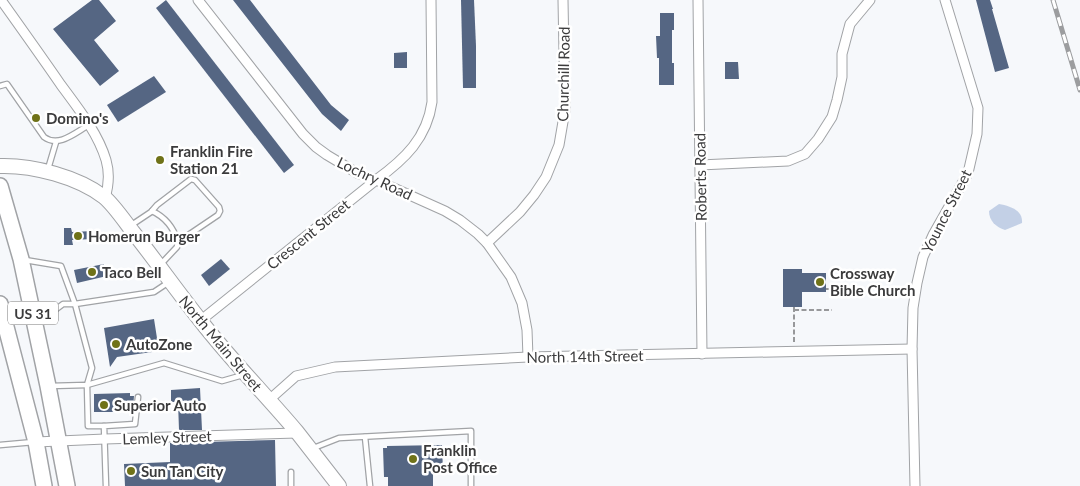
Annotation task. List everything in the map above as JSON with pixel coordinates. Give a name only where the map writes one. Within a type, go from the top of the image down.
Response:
[{"type":"main road","name":"US 31","points":[[0,186],[21,259],[67,486]]},
{"type":"main road","name":"US 31","points":[[0,304],[36,442],[44,486]]},
{"type":"street","points":[[1,0],[88,125],[100,146],[109,174],[109,187],[105,198]]},
{"type":"street","name":"Lochry Road","points":[[198,0],[303,134],[316,147],[357,173],[445,211],[460,220],[487,243],[511,277],[522,303],[527,330],[528,357]]},
{"type":"street","name":"Crescent Street","points":[[200,321],[395,166],[417,142],[430,116],[433,92],[431,0]]},
{"type":"street","name":"Churchill Road","points":[[487,243],[520,212],[534,194],[546,177],[559,145],[565,110],[563,0]]},
{"type":"street","name":"Roberts Road","points":[[698,0],[702,354]]},
{"type":"street","points":[[700,165],[788,160],[805,154],[832,118],[838,100],[842,77],[842,54],[850,24],[870,0]]},
{"type":"street","name":"Younce Street","points":[[915,486],[912,349],[916,283],[923,258],[968,173],[977,134],[978,108],[946,0]]},
{"type":"street","name":"North Main Street","points":[[0,166],[22,167],[68,178],[86,186],[105,198],[200,321],[297,433],[339,486]]},
{"type":"street","name":"North 14th Street","points":[[269,400],[296,376],[334,367],[528,357],[912,349]]},
{"type":"street","name":"Lemley Street","points":[[36,442],[297,433]]},
{"type":"lane","points":[[0,86],[7,84],[44,137],[49,141],[56,142],[64,139],[88,125]]},
{"type":"lane","points":[[47,172],[56,142]]},
{"type":"lane","points":[[129,227],[191,179],[195,180],[219,207],[220,211],[178,242]]},
{"type":"lane","points":[[152,211],[162,217],[170,226],[178,242],[177,248],[159,266]]},
{"type":"lane","points":[[21,259],[61,266],[75,304],[92,368],[87,385],[88,426],[135,424],[138,397]]},
{"type":"lane","points":[[35,325],[63,304],[75,304],[154,292],[170,282]]},
{"type":"lane","points":[[48,386],[87,385],[164,363],[222,381],[245,374]]},
{"type":"lane","points":[[104,426],[106,486]]},
{"type":"lane","points":[[310,449],[338,438],[471,431],[471,486]]},
{"type":"lane","points":[[365,437],[370,486]]},
{"type":"lane","points":[[2,446],[36,442]]},
{"type":"lane","points":[[291,472],[291,486]]},
{"type":"path","points":[[826,289],[832,289]]},
{"type":"path","points":[[794,352],[794,308],[832,310]]},
{"type":"shaded area","points":[[999,204],[1011,207],[1018,212],[1022,223],[1005,230],[996,225],[990,218],[989,211]]},
{"type":"building","points":[[92,0],[99,0],[116,21],[94,40],[119,71],[100,86],[53,29]]},
{"type":"building","points":[[166,0],[294,165],[284,173],[156,8]]},
{"type":"building","points":[[233,0],[250,0],[331,105],[349,120],[341,131],[322,114]]},
{"type":"building","points":[[461,0],[474,0],[476,88],[463,88]]},
{"type":"building","points":[[976,0],[990,0],[1009,68],[995,72]]},
{"type":"building","points":[[660,13],[674,13],[672,63],[674,63],[674,85],[659,85],[659,58],[657,58],[656,36],[660,36]]},
{"type":"building","points":[[407,52],[407,68],[394,68],[394,53]]},
{"type":"building","points":[[725,62],[738,62],[739,79],[725,79]]},
{"type":"building","points":[[154,76],[166,92],[118,122],[107,105]]},
{"type":"building","name":"Homerun Burger","points":[[64,228],[71,228],[72,232],[93,231],[93,239],[72,240],[73,245],[64,245]]},
{"type":"building","points":[[221,259],[230,269],[209,286],[201,275]]},
{"type":"building","name":"Taco Bell","points":[[104,264],[109,274],[107,276],[77,283],[74,270]]},
{"type":"building","points":[[783,269],[802,269],[802,273],[826,273],[826,292],[802,292],[802,307],[783,307]]},
{"type":"building","points":[[154,319],[159,351],[117,357],[110,367],[104,328]]},
{"type":"building","points":[[200,388],[202,430],[179,430],[178,402],[171,402],[171,390]]},
{"type":"building","points":[[130,393],[130,396],[134,396],[133,408],[130,408],[130,412],[94,412],[94,394]]},
{"type":"building","points":[[275,440],[276,486],[125,486],[124,464],[170,462],[170,443]]},
{"type":"building","name":"Franklin Post Office","points":[[442,445],[443,471],[433,471],[433,486],[388,486],[388,477],[384,477],[383,448],[387,448],[387,446]]},
{"type":"railway","points":[[1053,0],[1080,90]]},
{"type":"place","name":"Domino's","points":[[36,118]]},
{"type":"place","name":"Franklin Fire Station 21","points":[[160,160]]},
{"type":"place","name":"Homerun Burger","points":[[78,236]]},
{"type":"place","name":"Taco Bell","points":[[92,272]]},
{"type":"place","name":"Crossway Bible Church","points":[[820,282]]},
{"type":"place","name":"AutoZone","points":[[116,344]]},
{"type":"place","name":"Superior Auto","points":[[104,405]]},
{"type":"place","name":"Franklin Post Office","points":[[413,459]]},
{"type":"place","name":"Sun Tan City","points":[[131,471]]}]
